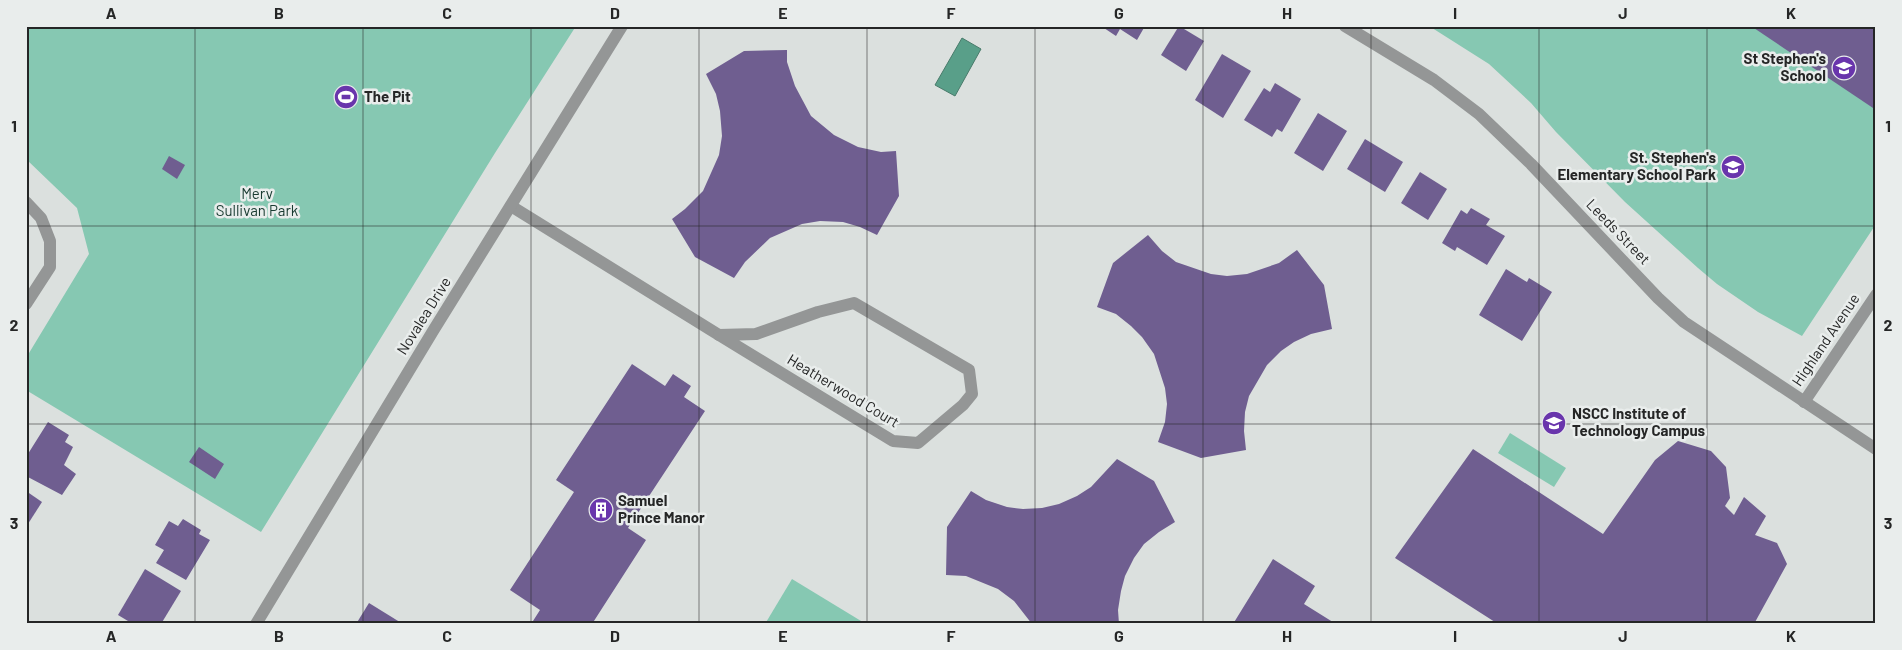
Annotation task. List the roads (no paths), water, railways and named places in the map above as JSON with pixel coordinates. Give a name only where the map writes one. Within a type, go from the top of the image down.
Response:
[{"type":"street","name":"Novalea Drive","points":[[256,624],[622,26]]},
{"type":"street","name":"Leeds Street","points":[[1345,26],[1434,80],[1479,114],[1530,164],[1658,298],[1684,322],[1876,449]]},
{"type":"street","points":[[26,202],[41,218],[50,240],[50,267],[26,304]]},
{"type":"street","name":"Heatherwood Court","points":[[511,206],[719,335],[893,441],[918,443],[963,405],[972,394],[969,370],[854,303],[818,312],[756,334],[719,335]]},
{"type":"street","name":"Highland Avenue","points":[[1804,402],[1876,295]]},
{"type":"place","name":"St Stephen's School","points":[[1844,68]]},
{"type":"place","name":"The Pit","points":[[346,97]]},
{"type":"place","name":"St. Stephen's Elementary School Park","points":[[1733,167]]},
{"type":"place","name":"NSCC Institute of Technology Campus","points":[[1554,423]]},
{"type":"place","name":"Samuel Prince Manor","points":[[601,510]]},
{"type":"park label","name":"Merv Sullivan Park","points":[[257,202]]}]
